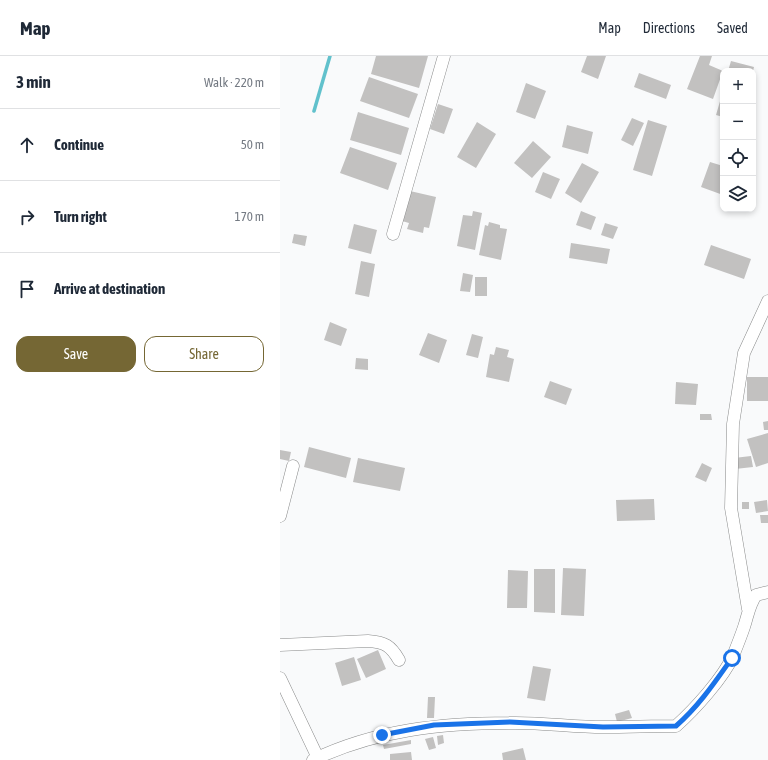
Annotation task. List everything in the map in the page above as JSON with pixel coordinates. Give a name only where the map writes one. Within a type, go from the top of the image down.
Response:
[{"type":"street","points":[[393,234],[444,56]]},
{"type":"street","points":[[749,609],[731,508],[733,424],[744,353],[768,301]]},
{"type":"street","points":[[280,516],[293,466]]},
{"type":"street","points":[[280,678],[316,759],[382,735],[434,725],[510,722],[603,727],[676,726],[691,713],[708,693],[732,658],[751,602],[756,595],[768,592]]},
{"type":"street","points":[[280,645],[368,641],[382,642],[394,651],[399,660]]},
{"type":"building","points":[[376,56],[428,56],[419,88],[371,74]]},
{"type":"building","points":[[587,56],[606,56],[598,79],[581,72]]},
{"type":"building","points":[[700,56],[712,56],[709,65],[720,70],[720,79],[713,99],[687,89]]},
{"type":"building","points":[[731,61],[754,67],[754,68],[729,68]]},
{"type":"building","points":[[639,73],[671,85],[666,99],[634,87]]},
{"type":"building","points":[[369,77],[418,94],[409,118],[360,101]]},
{"type":"building","points":[[526,83],[546,91],[535,119],[516,112]]},
{"type":"building","points":[[720,101],[720,116],[716,115]]},
{"type":"building","points":[[438,104],[453,109],[444,134],[430,129]]},
{"type":"building","points":[[358,112],[409,128],[401,155],[350,140]]},
{"type":"building","points":[[632,118],[644,123],[633,146],[621,140]]},
{"type":"building","points":[[648,120],[667,126],[652,176],[633,170]]},
{"type":"building","points":[[477,122],[496,134],[476,168],[457,157]]},
{"type":"building","points":[[567,125],[593,132],[588,154],[562,147]]},
{"type":"building","points":[[533,141],[551,157],[532,178],[514,163]]},
{"type":"building","points":[[350,147],[397,163],[388,190],[340,173]]},
{"type":"building","points":[[710,162],[720,165],[720,194],[701,187]]},
{"type":"building","points":[[582,163],[599,172],[581,203],[565,193]]},
{"type":"building","points":[[543,172],[560,179],[551,199],[535,192]]},
{"type":"building","points":[[410,191],[436,197],[429,228],[424,227],[423,233],[407,229],[409,223],[402,221]]},
{"type":"building","points":[[473,211],[482,213],[475,250],[457,246],[463,215],[472,216]]},
{"type":"building","points":[[581,211],[596,217],[591,230],[576,225]]},
{"type":"building","points":[[489,222],[500,225],[500,228],[507,229],[501,260],[479,255],[485,225],[488,226]]},
{"type":"building","points":[[605,223],[618,227],[613,239],[601,235]]},
{"type":"building","points":[[354,224],[377,230],[371,254],[348,248]]},
{"type":"building","points":[[294,234],[307,236],[305,246],[292,243]]},
{"type":"building","points":[[571,243],[610,249],[607,264],[569,258]]},
{"type":"building","points":[[711,245],[751,259],[744,279],[704,265]]},
{"type":"building","points":[[361,261],[375,264],[369,297],[355,294]]},
{"type":"building","points":[[463,273],[473,275],[470,292],[460,291]]},
{"type":"building","points":[[475,277],[487,277],[487,296],[475,296]]},
{"type":"building","points":[[330,322],[347,329],[341,346],[324,340]]},
{"type":"building","points":[[428,333],[447,340],[439,363],[419,355]]},
{"type":"building","points":[[472,334],[483,337],[478,358],[466,355]]},
{"type":"building","points":[[496,347],[509,350],[507,357],[514,359],[509,382],[486,377],[490,354],[494,355]]},
{"type":"building","points":[[356,358],[368,359],[368,370],[355,369]]},
{"type":"building","points":[[747,377],[768,377],[768,401],[747,401]]},
{"type":"building","points":[[550,381],[572,389],[566,405],[544,397]]},
{"type":"building","points":[[676,382],[698,384],[696,405],[675,404]]},
{"type":"building","points":[[700,414],[711,414],[712,420],[700,420]]},
{"type":"building","points":[[768,421],[768,430],[764,430],[763,422]]},
{"type":"building","points":[[768,433],[768,463],[756,467],[747,439]]},
{"type":"building","points":[[309,447],[351,458],[346,478],[304,467]]},
{"type":"building","points":[[280,450],[291,452],[289,461],[280,459]]},
{"type":"building","points":[[751,456],[753,467],[735,469],[734,458]]},
{"type":"building","points":[[358,458],[405,468],[400,491],[353,482]]},
{"type":"building","points":[[702,463],[712,468],[706,482],[695,477]]},
{"type":"building","points":[[654,499],[655,520],[617,521],[616,500]]},
{"type":"building","points":[[767,500],[768,511],[756,513],[754,502]]},
{"type":"building","points":[[742,502],[749,502],[749,509],[742,509]]},
{"type":"building","points":[[760,515],[768,515],[768,523],[761,523]]},
{"type":"building","points":[[563,568],[586,569],[584,616],[561,615]]},
{"type":"building","points":[[534,569],[555,569],[555,613],[534,612]]},
{"type":"building","points":[[508,570],[528,571],[527,608],[507,608]]},
{"type":"building","points":[[378,650],[386,669],[366,678],[357,659]]},
{"type":"building","points":[[354,657],[361,680],[342,686],[335,663]]},
{"type":"building","points":[[533,666],[551,669],[545,701],[527,698]]},
{"type":"building","points":[[428,697],[435,697],[434,718],[427,718]]},
{"type":"building","points":[[629,710],[632,718],[617,722],[615,714]]},
{"type":"building","points":[[443,735],[444,743],[438,745],[437,736]]},
{"type":"building","points":[[433,737],[436,748],[429,750],[425,739]]},
{"type":"building","points":[[411,740],[411,744],[384,749],[383,745]]},
{"type":"building","points":[[523,748],[526,760],[503,760],[502,753]]},
{"type":"building","points":[[411,752],[412,760],[390,760],[390,754]]},
{"type":"waterway","points":[[314,111],[330,56]]},
{"type":"route","points":[[382,735],[434,725],[510,722],[603,727],[676,726],[691,713],[708,693],[732,658]]}]
